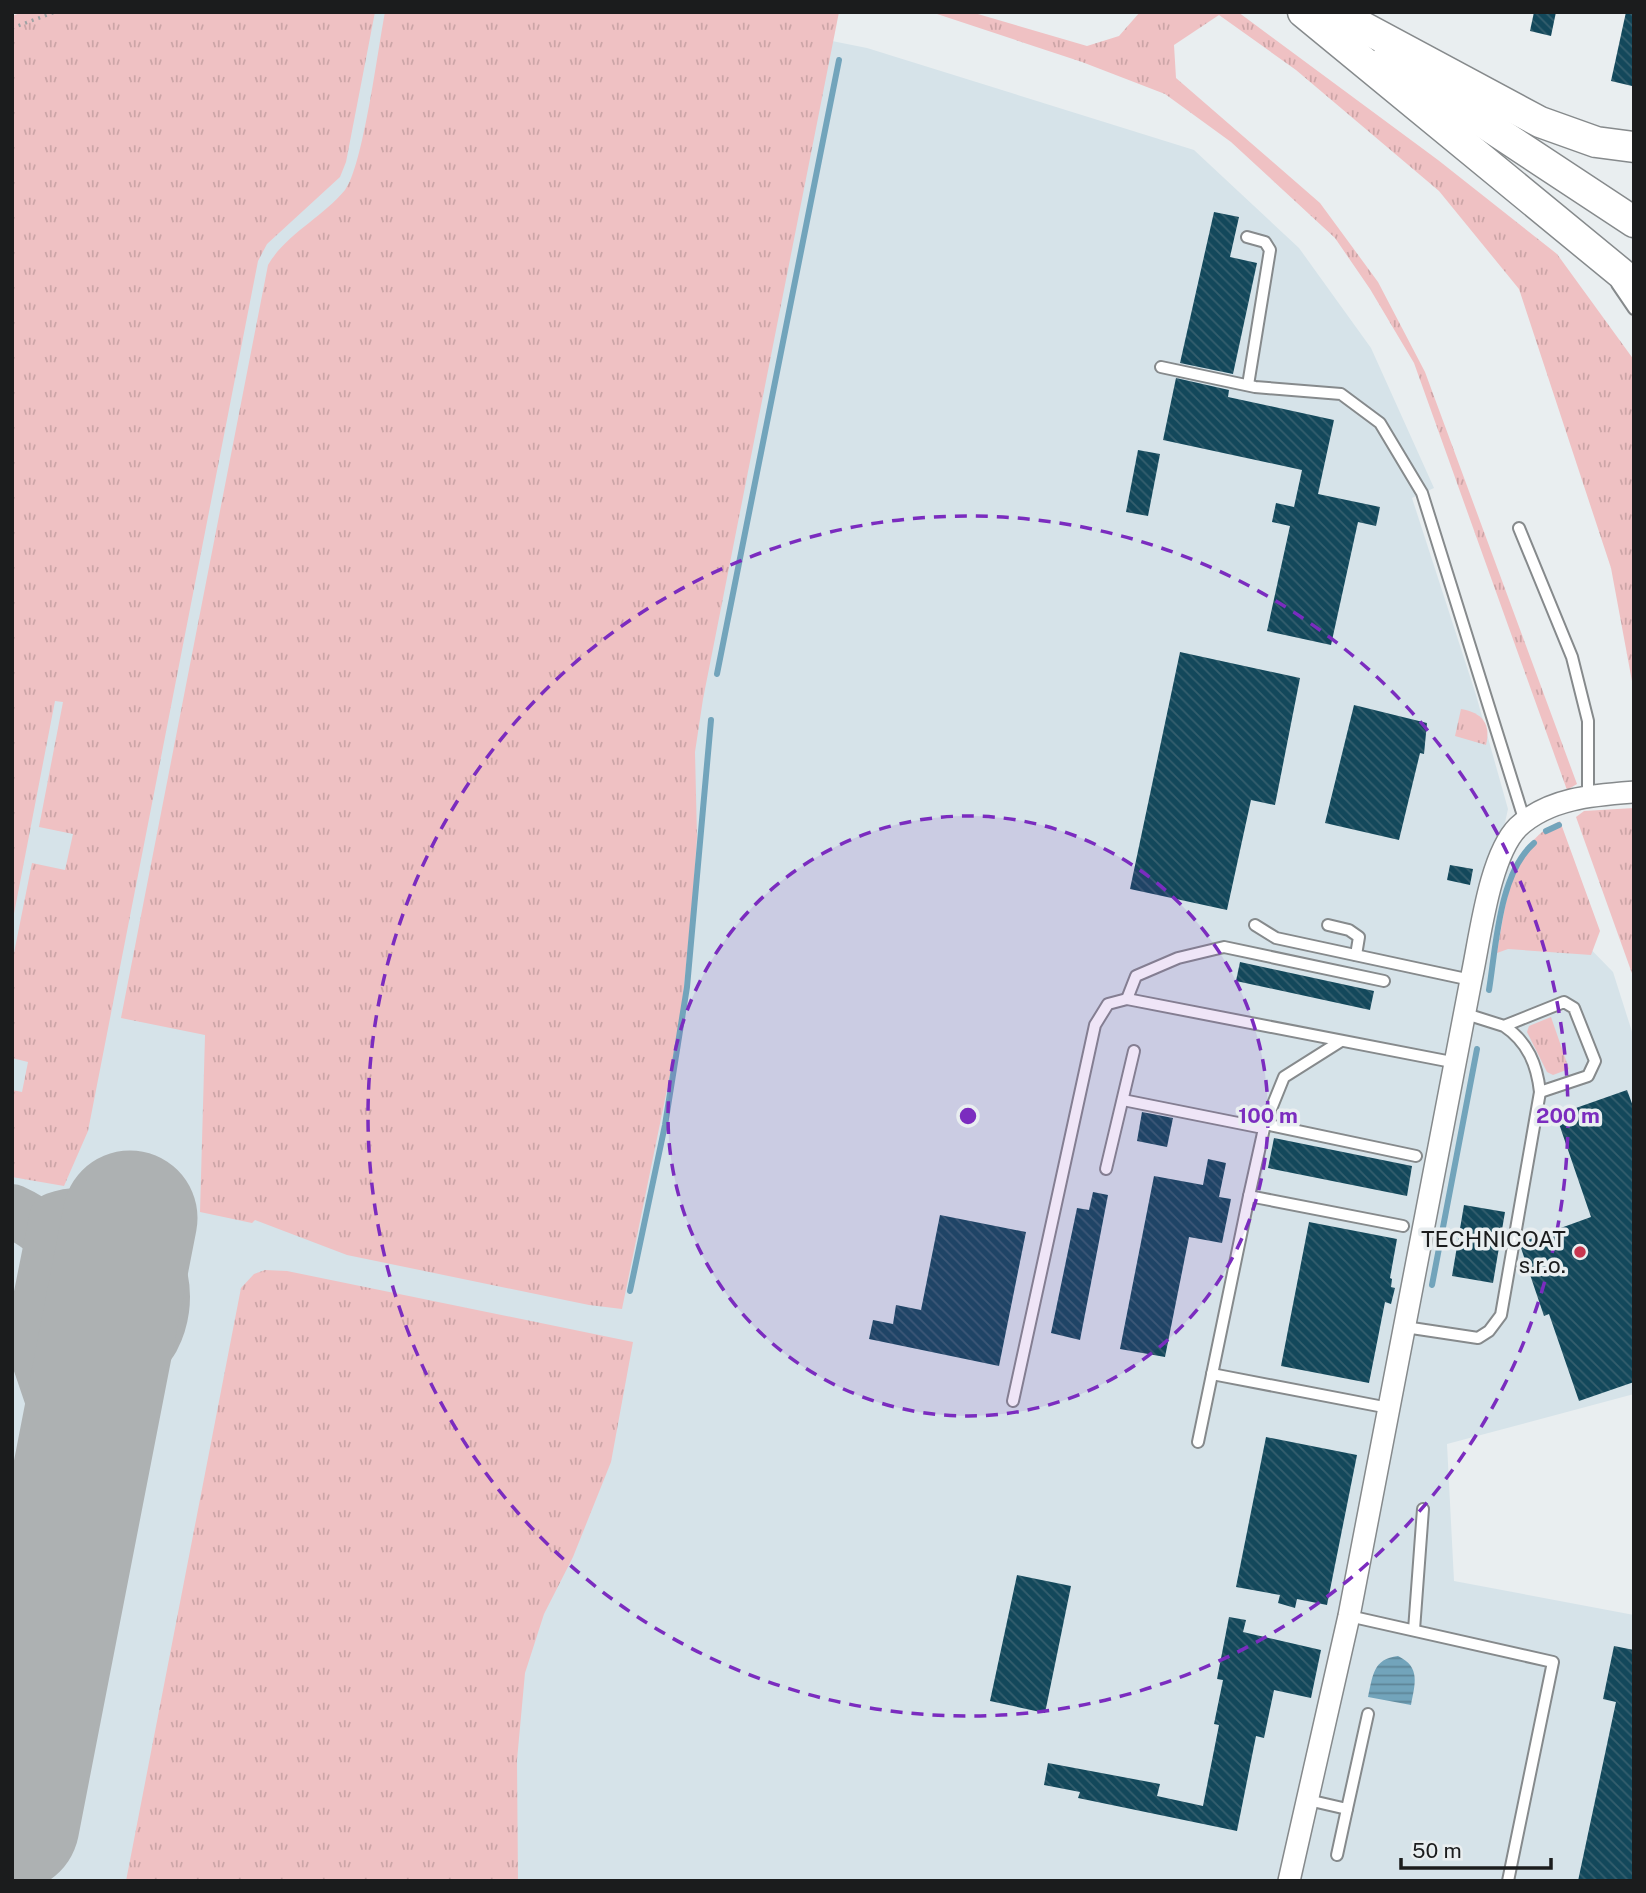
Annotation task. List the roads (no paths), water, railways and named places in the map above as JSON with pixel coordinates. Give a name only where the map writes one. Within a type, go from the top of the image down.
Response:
[{"type":"main road","points":[[1303,12],[1634,284]]},
{"type":"main road","points":[[1317,12],[1634,222]]},
{"type":"main road","points":[[1335,12],[1540,122],[1596,142],[1634,146]]},
{"type":"street","points":[[1289,1881],[1349,1616],[1471,980],[1495,876],[1510,841],[1525,822],[1546,810],[1588,796],[1634,792]]},
{"type":"lane","points":[[1247,237],[1265,242],[1270,250],[1248,385]]},
{"type":"lane","points":[[1598,256],[1634,309]]},
{"type":"lane","points":[[1161,367],[1248,385],[1341,394],[1380,423],[1422,493],[1525,822]]},
{"type":"lane","points":[[1519,528],[1572,657],[1588,722],[1588,796]]},
{"type":"lane","points":[[1255,925],[1276,937],[1471,980]]},
{"type":"lane","points":[[1328,925],[1349,930],[1359,937],[1356,955]]},
{"type":"lane","points":[[1127,999],[1136,976],[1178,958],[1224,947],[1384,981]]},
{"type":"lane","points":[[1324,968],[1328,949]]},
{"type":"lane","points":[[1013,1401],[1095,1025],[1108,1004],[1127,999],[1457,1063]]},
{"type":"lane","points":[[1504,1026],[1564,1002],[1574,1008],[1595,1061],[1588,1076],[1540,1092]]},
{"type":"lane","points":[[1405,1327],[1478,1338],[1489,1331],[1501,1315],[1540,1092],[1531,1056],[1521,1040],[1504,1026],[1466,1014]]},
{"type":"lane","points":[[1198,1442],[1265,1124],[1284,1077],[1341,1041]]},
{"type":"lane","points":[[1107,1169],[1134,1051]]},
{"type":"lane","points":[[1123,1100],[1258,1127],[1265,1124],[1416,1156]]},
{"type":"lane","points":[[1249,1196],[1403,1226]]},
{"type":"lane","points":[[1212,1374],[1390,1408]]},
{"type":"lane","points":[[1414,1630],[1423,1509]]},
{"type":"lane","points":[[1349,1616],[1553,1662],[1508,1881]]},
{"type":"lane","points":[[1337,1855],[1368,1714]]},
{"type":"lane","points":[[1308,1800],[1347,1809]]},
{"type":"water","points":[[1398,1656],[1410,1665],[1415,1677],[1411,1705],[1368,1697],[1373,1675],[1379,1664]]},
{"type":"waterway","points":[[717,674],[839,60]]},
{"type":"waterway","points":[[630,1291],[665,1125],[687,987],[711,720]]},
{"type":"waterway","points":[[1546,831],[1559,825]]},
{"type":"waterway","points":[[1489,990],[1506,891],[1522,856],[1534,843]]},
{"type":"waterway","points":[[1432,1285],[1477,1049]]},
{"type":"place","name":"TECHNICOAT s.r.o.","points":[[1580,1252]]}]
